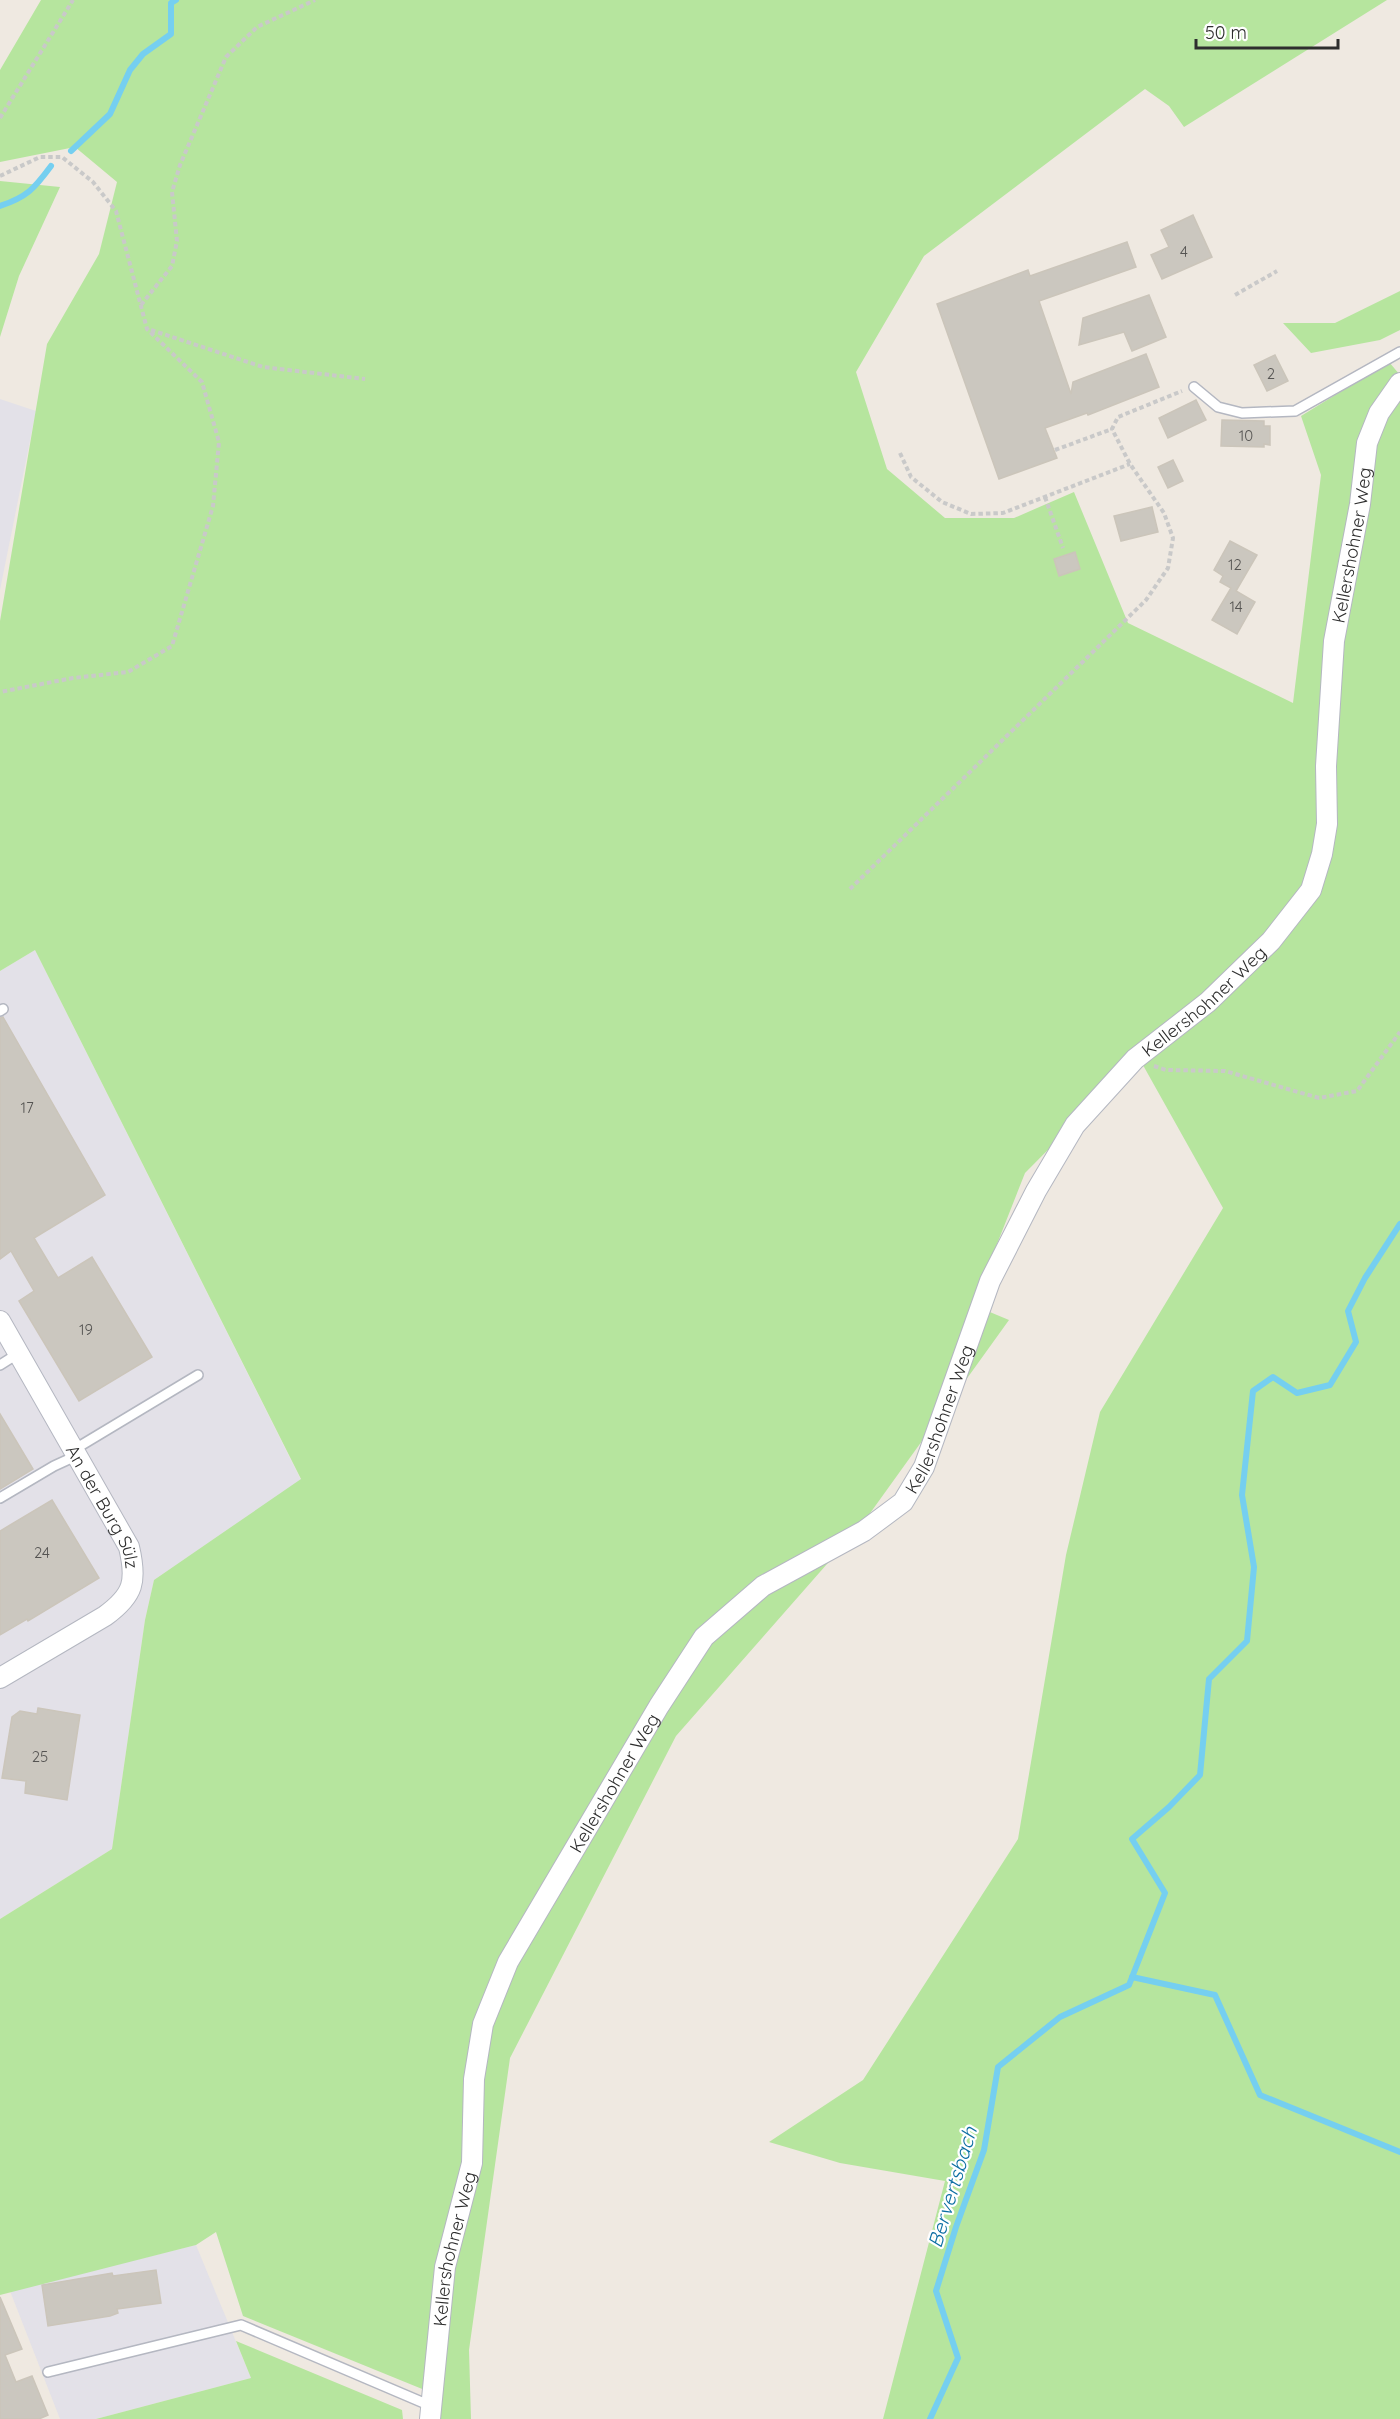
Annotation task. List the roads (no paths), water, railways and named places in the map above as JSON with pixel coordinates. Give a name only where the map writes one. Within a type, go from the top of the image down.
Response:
[{"type":"street","name":"Kellershohner Weg","points":[[430,2413],[445,2267],[472,2163],[474,2079],[483,2024],[508,1962],[659,1706],[704,1637],[763,1586],[864,1531],[903,1502],[924,1467],[990,1281],[1036,1191],[1075,1125],[1135,1059],[1208,1002],[1271,941],[1311,890],[1322,854],[1327,824],[1326,766],[1334,641],[1360,504],[1367,443],[1379,413],[1400,383]]},
{"type":"street","name":"An der Burg Sülz","points":[[0,1321],[129,1547],[133,1563],[133,1586],[119,1606],[0,1678]]},
{"type":"lane","points":[[1194,387],[1218,407],[1242,413],[1295,411],[1400,352]]},
{"type":"lane","points":[[0,1365],[19,1353]]},
{"type":"lane","points":[[0,1498],[198,1375]]},
{"type":"lane","points":[[48,2372],[241,2325],[430,2413]]},
{"type":"waterway","points":[[71,151],[110,114],[130,70],[143,54],[171,34],[171,3],[176,0]]},
{"type":"waterway","points":[[0,206],[29,191],[51,166]]},
{"type":"waterway","name":"Bervertsbach","points":[[930,2419],[958,2358],[936,2291],[984,2150],[998,2067],[1060,2017],[1129,1985],[1165,1893],[1132,1839],[1169,1807],[1200,1775],[1209,1679],[1247,1641],[1254,1567],[1242,1495],[1253,1391],[1273,1377],[1297,1393],[1330,1385],[1356,1342],[1348,1311],[1365,1278],[1400,1224]]},
{"type":"waterway","points":[[1132,1977],[1215,1995],[1260,2095],[1400,2152]]}]
